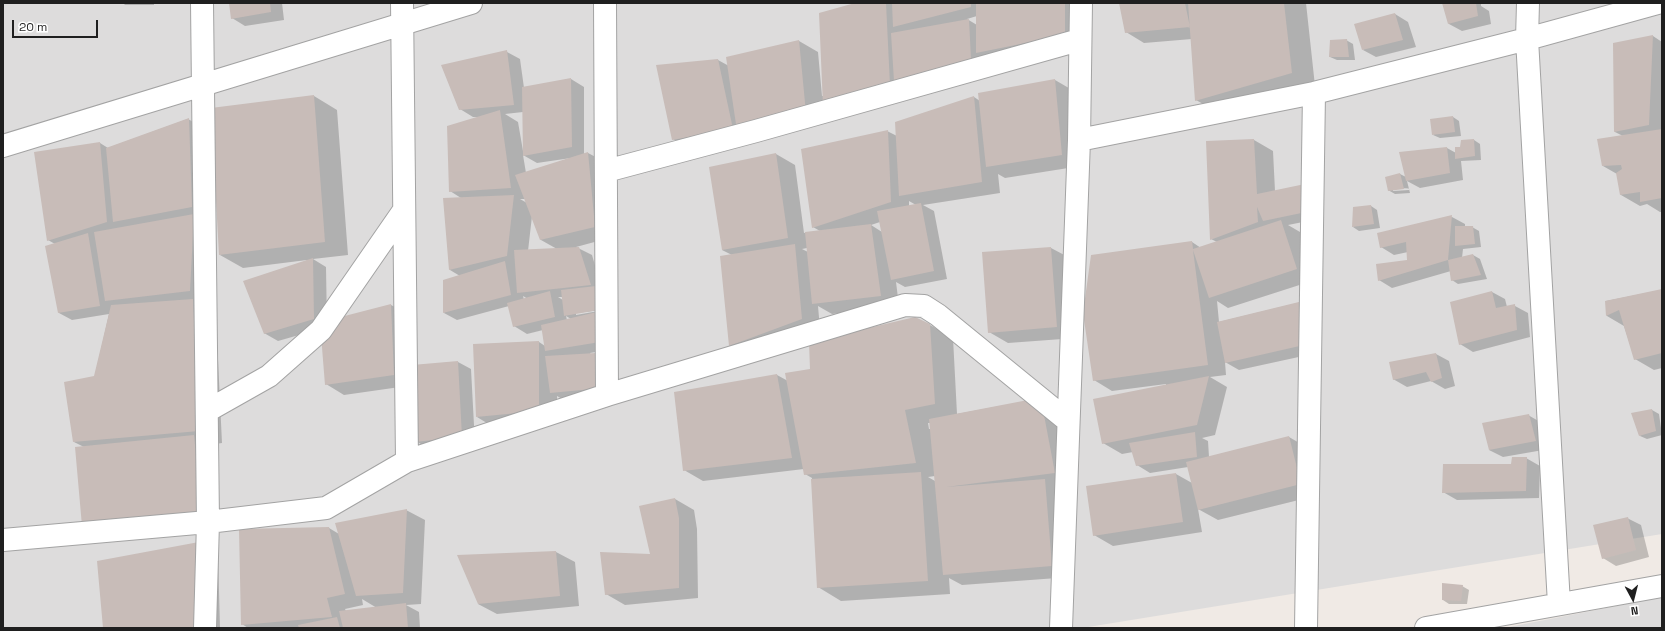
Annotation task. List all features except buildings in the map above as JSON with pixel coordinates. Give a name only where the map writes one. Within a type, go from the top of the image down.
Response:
[{"type":"street","points":[[202,3],[208,522],[206,628]]},
{"type":"street","points":[[3,146],[202,85],[402,13],[471,3]]},
{"type":"street","points":[[605,3],[607,395]]},
{"type":"street","points":[[1061,628],[1079,140],[1079,40],[1081,3]]},
{"type":"street","points":[[1528,3],[1527,39],[1559,604]]},
{"type":"street","points":[[1079,140],[1314,93],[1527,39],[1658,3]]},
{"type":"street","points":[[402,13],[407,461]]},
{"type":"street","points":[[606,171],[756,132],[1079,40]]},
{"type":"street","points":[[1306,628],[1314,93]]},
{"type":"street","points":[[207,411],[269,376],[321,330],[404,210]]},
{"type":"street","points":[[3,540],[208,522],[326,508],[407,461],[607,395],[905,305],[924,306],[938,314],[1068,421]]},
{"type":"street","points":[[1426,628],[1457,625],[1559,604],[1662,586]]},
{"type":"shaded area","points":[[3,3],[1662,3],[1662,534],[1082,628],[3,628]]},
{"type":"shaded area","points":[[1662,597],[1662,628],[1504,628]]}]
